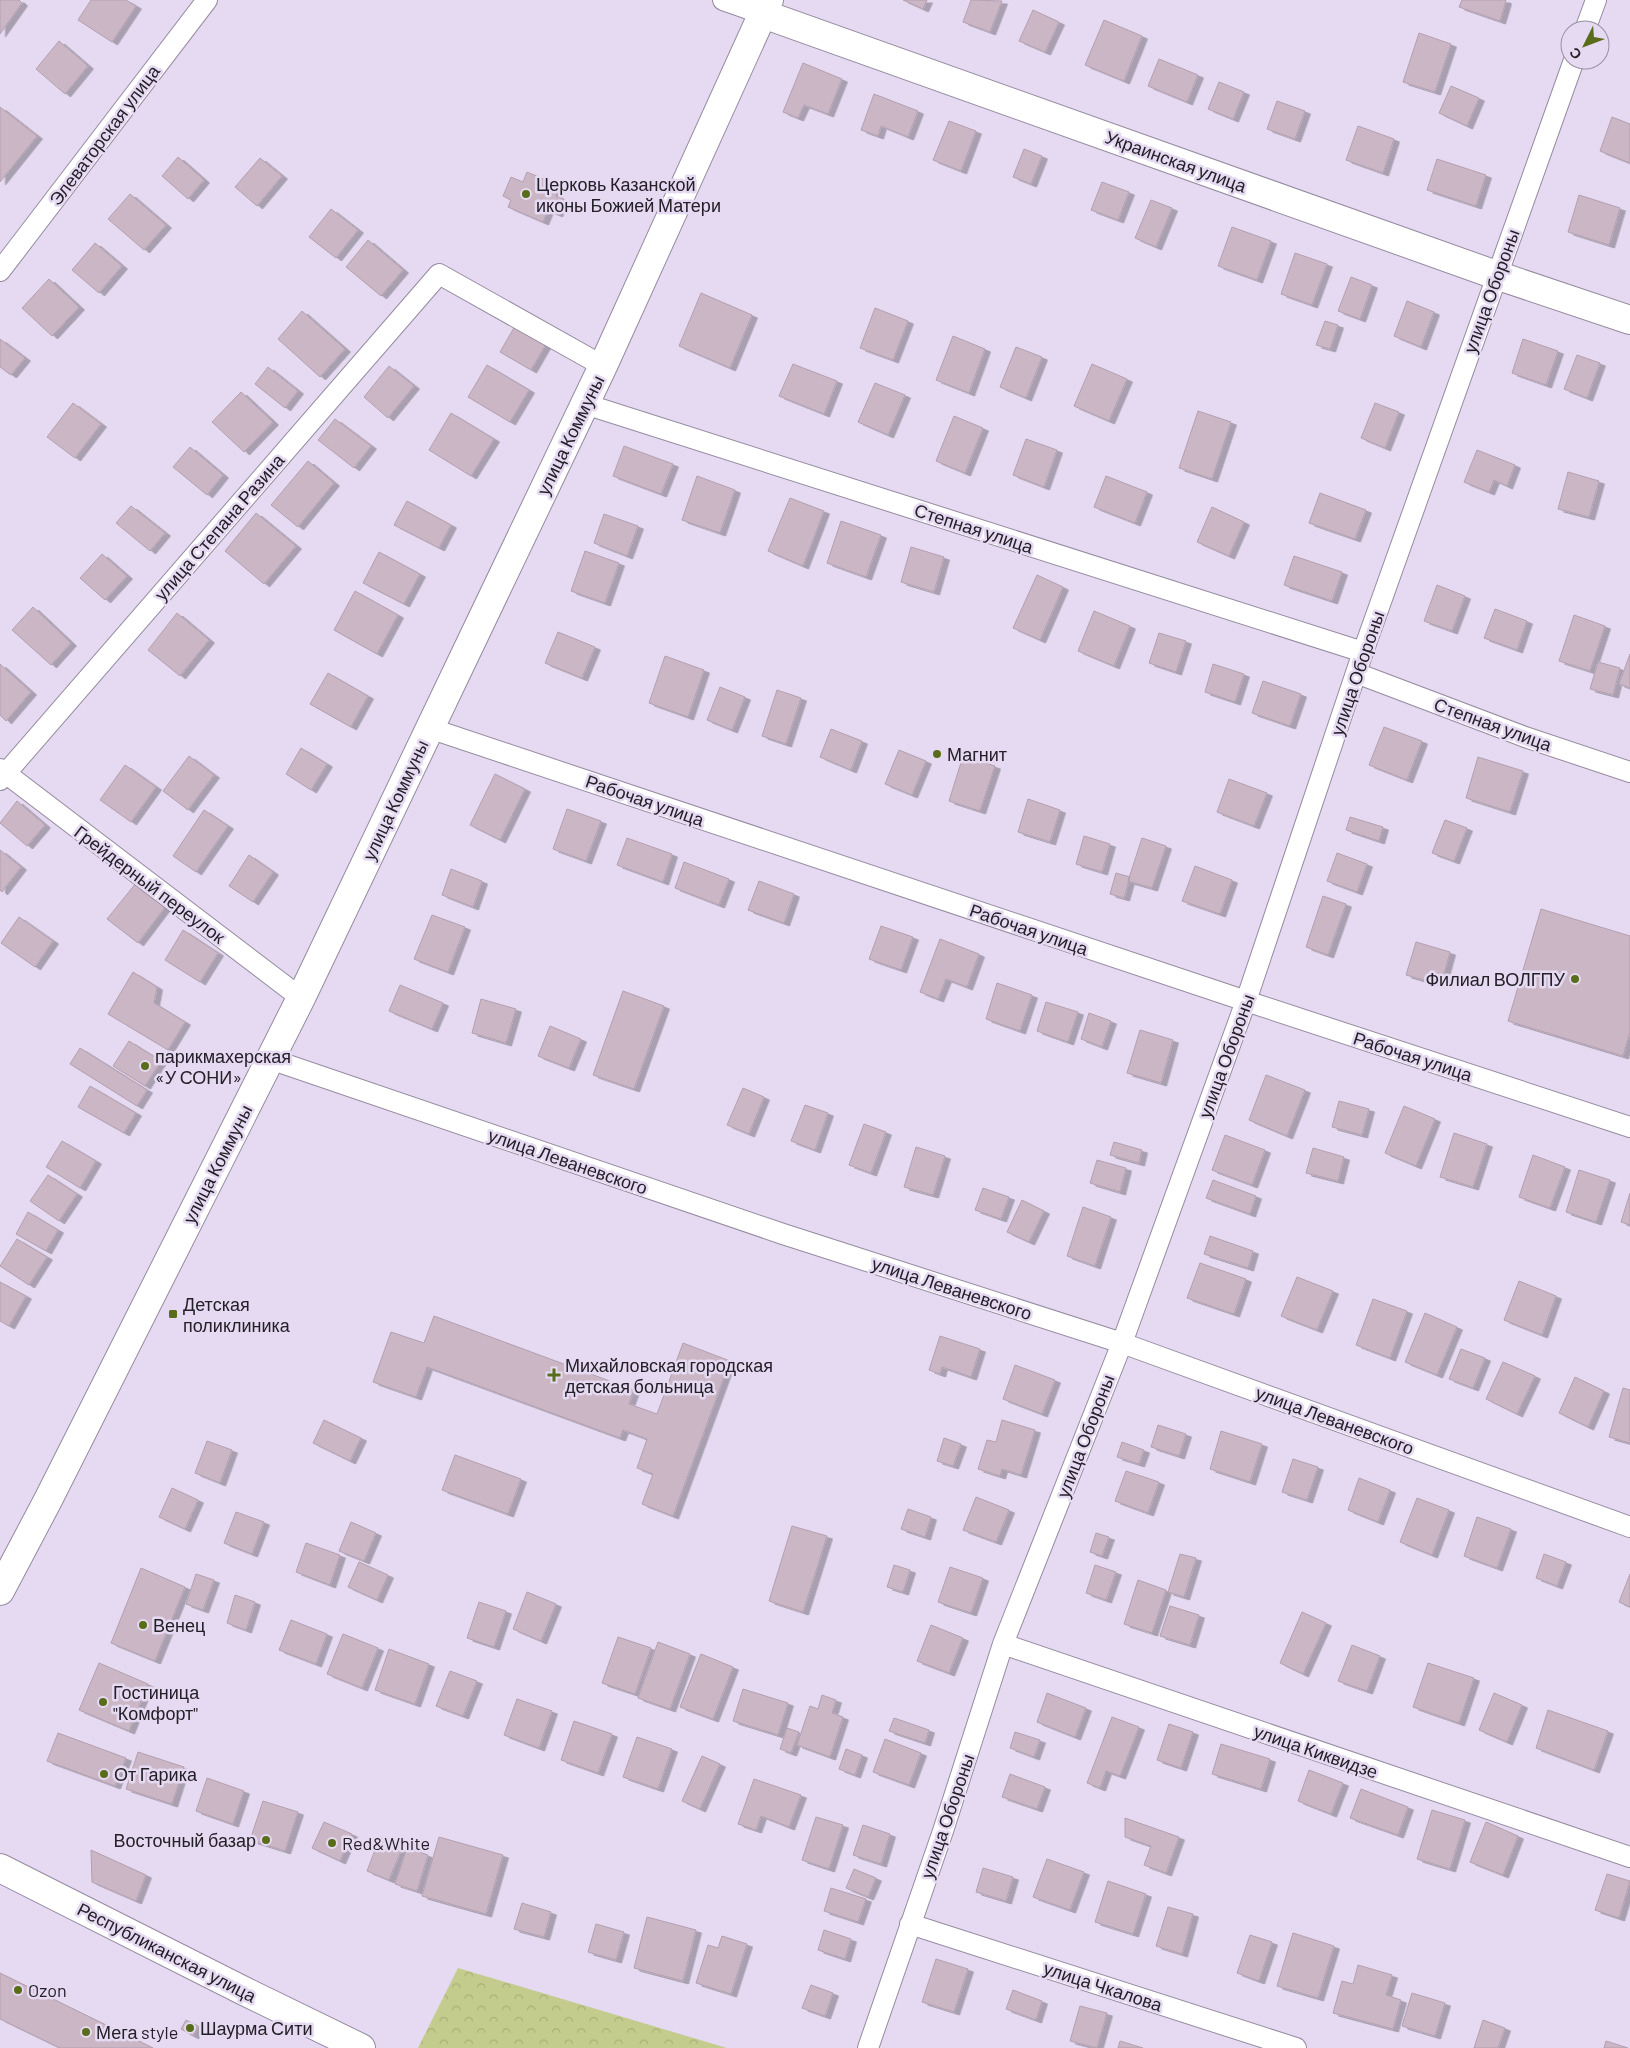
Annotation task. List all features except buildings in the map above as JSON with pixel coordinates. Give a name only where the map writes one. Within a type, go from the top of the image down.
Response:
[{"type":"street","name":"Элеваторская улица","points":[[0,270],[208,0]]},
{"type":"street","name":"Украинская улица","points":[[723,0],[766,7],[1496,275],[1630,320]]},
{"type":"street","points":[[1589,20],[1596,0]]},
{"type":"street","name":"улица Коммуны","points":[[0,1591],[52,1492],[301,998],[603,366],[766,7]]},
{"type":"street","name":"улица Обороны","points":[[868,2048],[943,1832],[1003,1644],[1122,1343],[1246,1001],[1363,652],[1570,70]]},
{"type":"street","name":"улица Степана Разина","points":[[2,775],[439,274],[603,366]]},
{"type":"street","name":"Степная улица","points":[[585,404],[1363,652]]},
{"type":"street","name":"Степная улица","points":[[1356,673],[1525,737],[1630,772]]},
{"type":"street","name":"Рабочая улица","points":[[429,728],[1630,1127]]},
{"type":"street","name":"Грейдерный переулок","points":[[2,775],[301,998]]},
{"type":"street","name":"улица Леваневского","points":[[270,1060],[783,1234],[1122,1343],[1630,1527]]},
{"type":"street","name":"улица Киквидзе","points":[[1003,1644],[1630,1857]]},
{"type":"street","name":"Республиканская улица","points":[[0,1868],[244,1992],[361,2048]]},
{"type":"street","name":"улица Чкалова","points":[[910,1924],[1296,2048]]},
{"type":"green space","points":[[458,1968],[727,2048],[418,2048]]},
{"type":"place","name":"Церковь Казанской иконы Божией Матери","points":[[526,194]]},
{"type":"place","name":"Магнит","points":[[937,754]]},
{"type":"place","name":"Филиал ВОЛГПУ","points":[[1575,979]]},
{"type":"place","name":"парикмахерская «У СОНИ»","points":[[145,1066]]},
{"type":"place","name":"Детская поликлиника","points":[[173,1314]]},
{"type":"place","name":"Михайловская городская детская больница","points":[[554,1375]]},
{"type":"place","name":"Венец","points":[[143,1625]]},
{"type":"place","name":"Гостиница \"Комфорт\"","points":[[103,1702]]},
{"type":"place","name":"От Гарика","points":[[104,1774]]},
{"type":"place","name":"Восточный базар","points":[[266,1840]]},
{"type":"place","name":"Red&White","points":[[332,1843]]},
{"type":"place","name":"Ozon","points":[[18,1990]]},
{"type":"place","name":"Шаурма Сити","points":[[190,2028]]},
{"type":"place","name":"Мега style","points":[[86,2032]]}]
